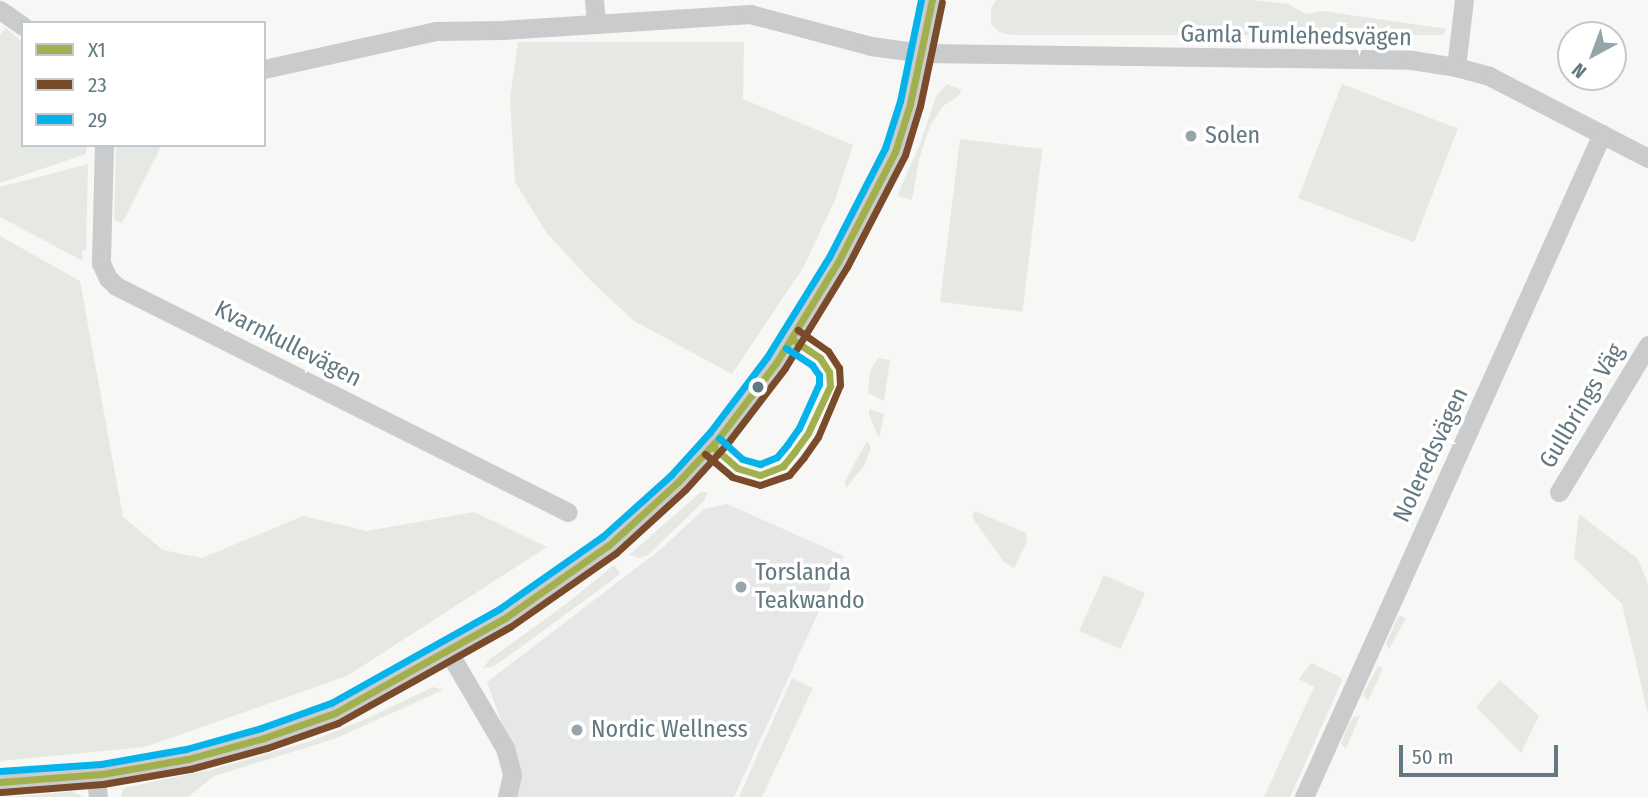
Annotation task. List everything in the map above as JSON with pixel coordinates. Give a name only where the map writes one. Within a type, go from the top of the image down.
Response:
[{"type":"street","points":[[594,0],[596,23]]},
{"type":"street","points":[[0,782],[97,786],[264,738],[335,713],[448,651],[538,597],[609,545],[678,482],[759,388],[814,301],[880,185],[903,131],[932,0]]},
{"type":"street","points":[[1456,67],[1464,0]]},
{"type":"street","name":"Gamla Tumlehedsvägen","points":[[266,69],[436,31],[502,30],[750,14],[762,8],[871,46],[922,53],[1412,60],[1456,67],[1489,76],[1648,158]]},
{"type":"street","points":[[0,10],[21,25]]},
{"type":"street","name":"Noleredsvägen","points":[[1304,797],[1602,134]]},
{"type":"street","name":"Kvarnkullevägen","points":[[104,147],[101,263],[108,278],[116,286],[568,512]]},
{"type":"street","name":"Gullbrings Väg","points":[[1559,492],[1648,345]]},
{"type":"street","points":[[448,651],[505,748],[512,775],[508,797]]},
{"type":"shaded area","points":[[996,0],[1251,0],[1288,4],[1306,14],[1323,11],[1447,29],[1443,35],[1011,35],[999,32],[991,24],[991,9]]},
{"type":"shaded area","points":[[6,28],[21,41],[21,147],[87,147],[86,154],[0,183],[0,35]]},
{"type":"shaded area","points":[[518,42],[744,42],[743,99],[853,145],[835,200],[803,268],[732,374],[634,321],[591,281],[546,232],[515,182],[510,98]]},
{"type":"shaded area","points":[[947,84],[962,90],[957,97],[943,106],[930,126],[919,159],[912,200],[897,196],[920,144],[936,96]]},
{"type":"shaded area","points":[[1342,84],[1458,128],[1414,242],[1298,198]]},
{"type":"shaded area","points":[[960,139],[1042,149],[1022,312],[940,302]]},
{"type":"shaded area","points":[[116,147],[161,147],[122,223],[114,220]]},
{"type":"shaded area","points":[[88,164],[86,250],[82,251],[83,261],[0,217],[0,187]]},
{"type":"shaded area","points":[[0,236],[80,281],[123,517],[163,550],[202,558],[303,516],[367,531],[474,512],[547,547],[347,676],[145,747],[0,761]]},
{"type":"shaded area","points":[[878,358],[890,360],[884,401],[868,393],[870,371]]},
{"type":"shaded area","points":[[869,409],[884,414],[879,438],[869,415]]},
{"type":"shaded area","points":[[867,441],[871,447],[864,466],[846,488],[845,481]]},
{"type":"shaded area","points":[[701,492],[708,492],[704,501],[648,555],[640,558],[629,555]]},
{"type":"shaded area","points":[[727,504],[844,556],[734,797],[511,797],[520,774],[487,682],[661,549],[704,509]]},
{"type":"shaded area","points":[[975,511],[1026,533],[1027,541],[1014,568],[1004,562],[972,517]]},
{"type":"shaded area","points":[[1579,514],[1638,559],[1648,584],[1648,714],[1622,604],[1574,558]]},
{"type":"shaded area","points":[[614,565],[620,573],[611,581],[506,658],[492,667],[483,668],[490,659]]},
{"type":"shaded area","points":[[1104,575],[1145,593],[1120,649],[1079,631]]},
{"type":"shaded area","points":[[1398,617],[1406,618],[1389,649],[1386,643]]},
{"type":"shaded area","points":[[1311,663],[1342,678],[1341,683],[1290,797],[1264,797],[1314,687],[1299,679]]},
{"type":"shaded area","points":[[1378,666],[1383,668],[1368,701],[1363,694]]},
{"type":"shaded area","points":[[792,678],[813,688],[762,797],[739,797]]},
{"type":"shaded area","points":[[1500,680],[1539,716],[1521,753],[1476,707]]},
{"type":"shaded area","points":[[433,687],[443,690],[334,739],[214,776],[188,797],[121,797],[123,789],[128,787],[214,769],[311,741],[366,719]]},
{"type":"shaded area","points":[[1360,716],[1346,749],[1341,744],[1349,723],[1354,717]]},
{"type":"shaded area","points":[[71,791],[84,797],[5,797],[57,793]]},
{"type":"transit line","name":"29","points":[[0,771],[101,764],[186,749],[261,728],[331,703],[499,609],[602,537],[671,475],[710,432],[767,357],[829,257],[885,148],[900,101],[921,0]]},
{"type":"transit line","name":"X1","points":[[0,782],[102,774],[188,759],[264,738],[335,713],[505,618],[609,545],[678,482],[718,439],[776,363],[838,262],[895,152],[910,104],[932,0]]},
{"type":"transit line","name":"23","points":[[1,792],[103,784],[190,769],[267,748],[338,723],[510,627],[616,553],[685,490],[726,445],[785,368],[847,267],[905,155],[920,106],[942,2]]},
{"type":"transit line","name":"23","points":[[705,454],[732,477],[760,485],[789,475],[804,457],[818,437],[840,385],[839,368],[828,351],[798,330]]},
{"type":"transit line","name":"X1","points":[[712,446],[737,468],[760,475],[783,466],[795,451],[808,433],[830,386],[829,372],[820,358],[792,339]]},
{"type":"transit line","name":"29","points":[[719,438],[742,459],[760,464],[777,457],[787,445],[799,428],[819,384],[819,375],[812,365],[786,348]]},
{"type":"place","name":"Solen","points":[[1191,136]]},
{"type":"place","name":"Torslanda Teakwando","points":[[741,587]]},
{"type":"place","name":"Nordic Wellness","points":[[577,730]]}]
